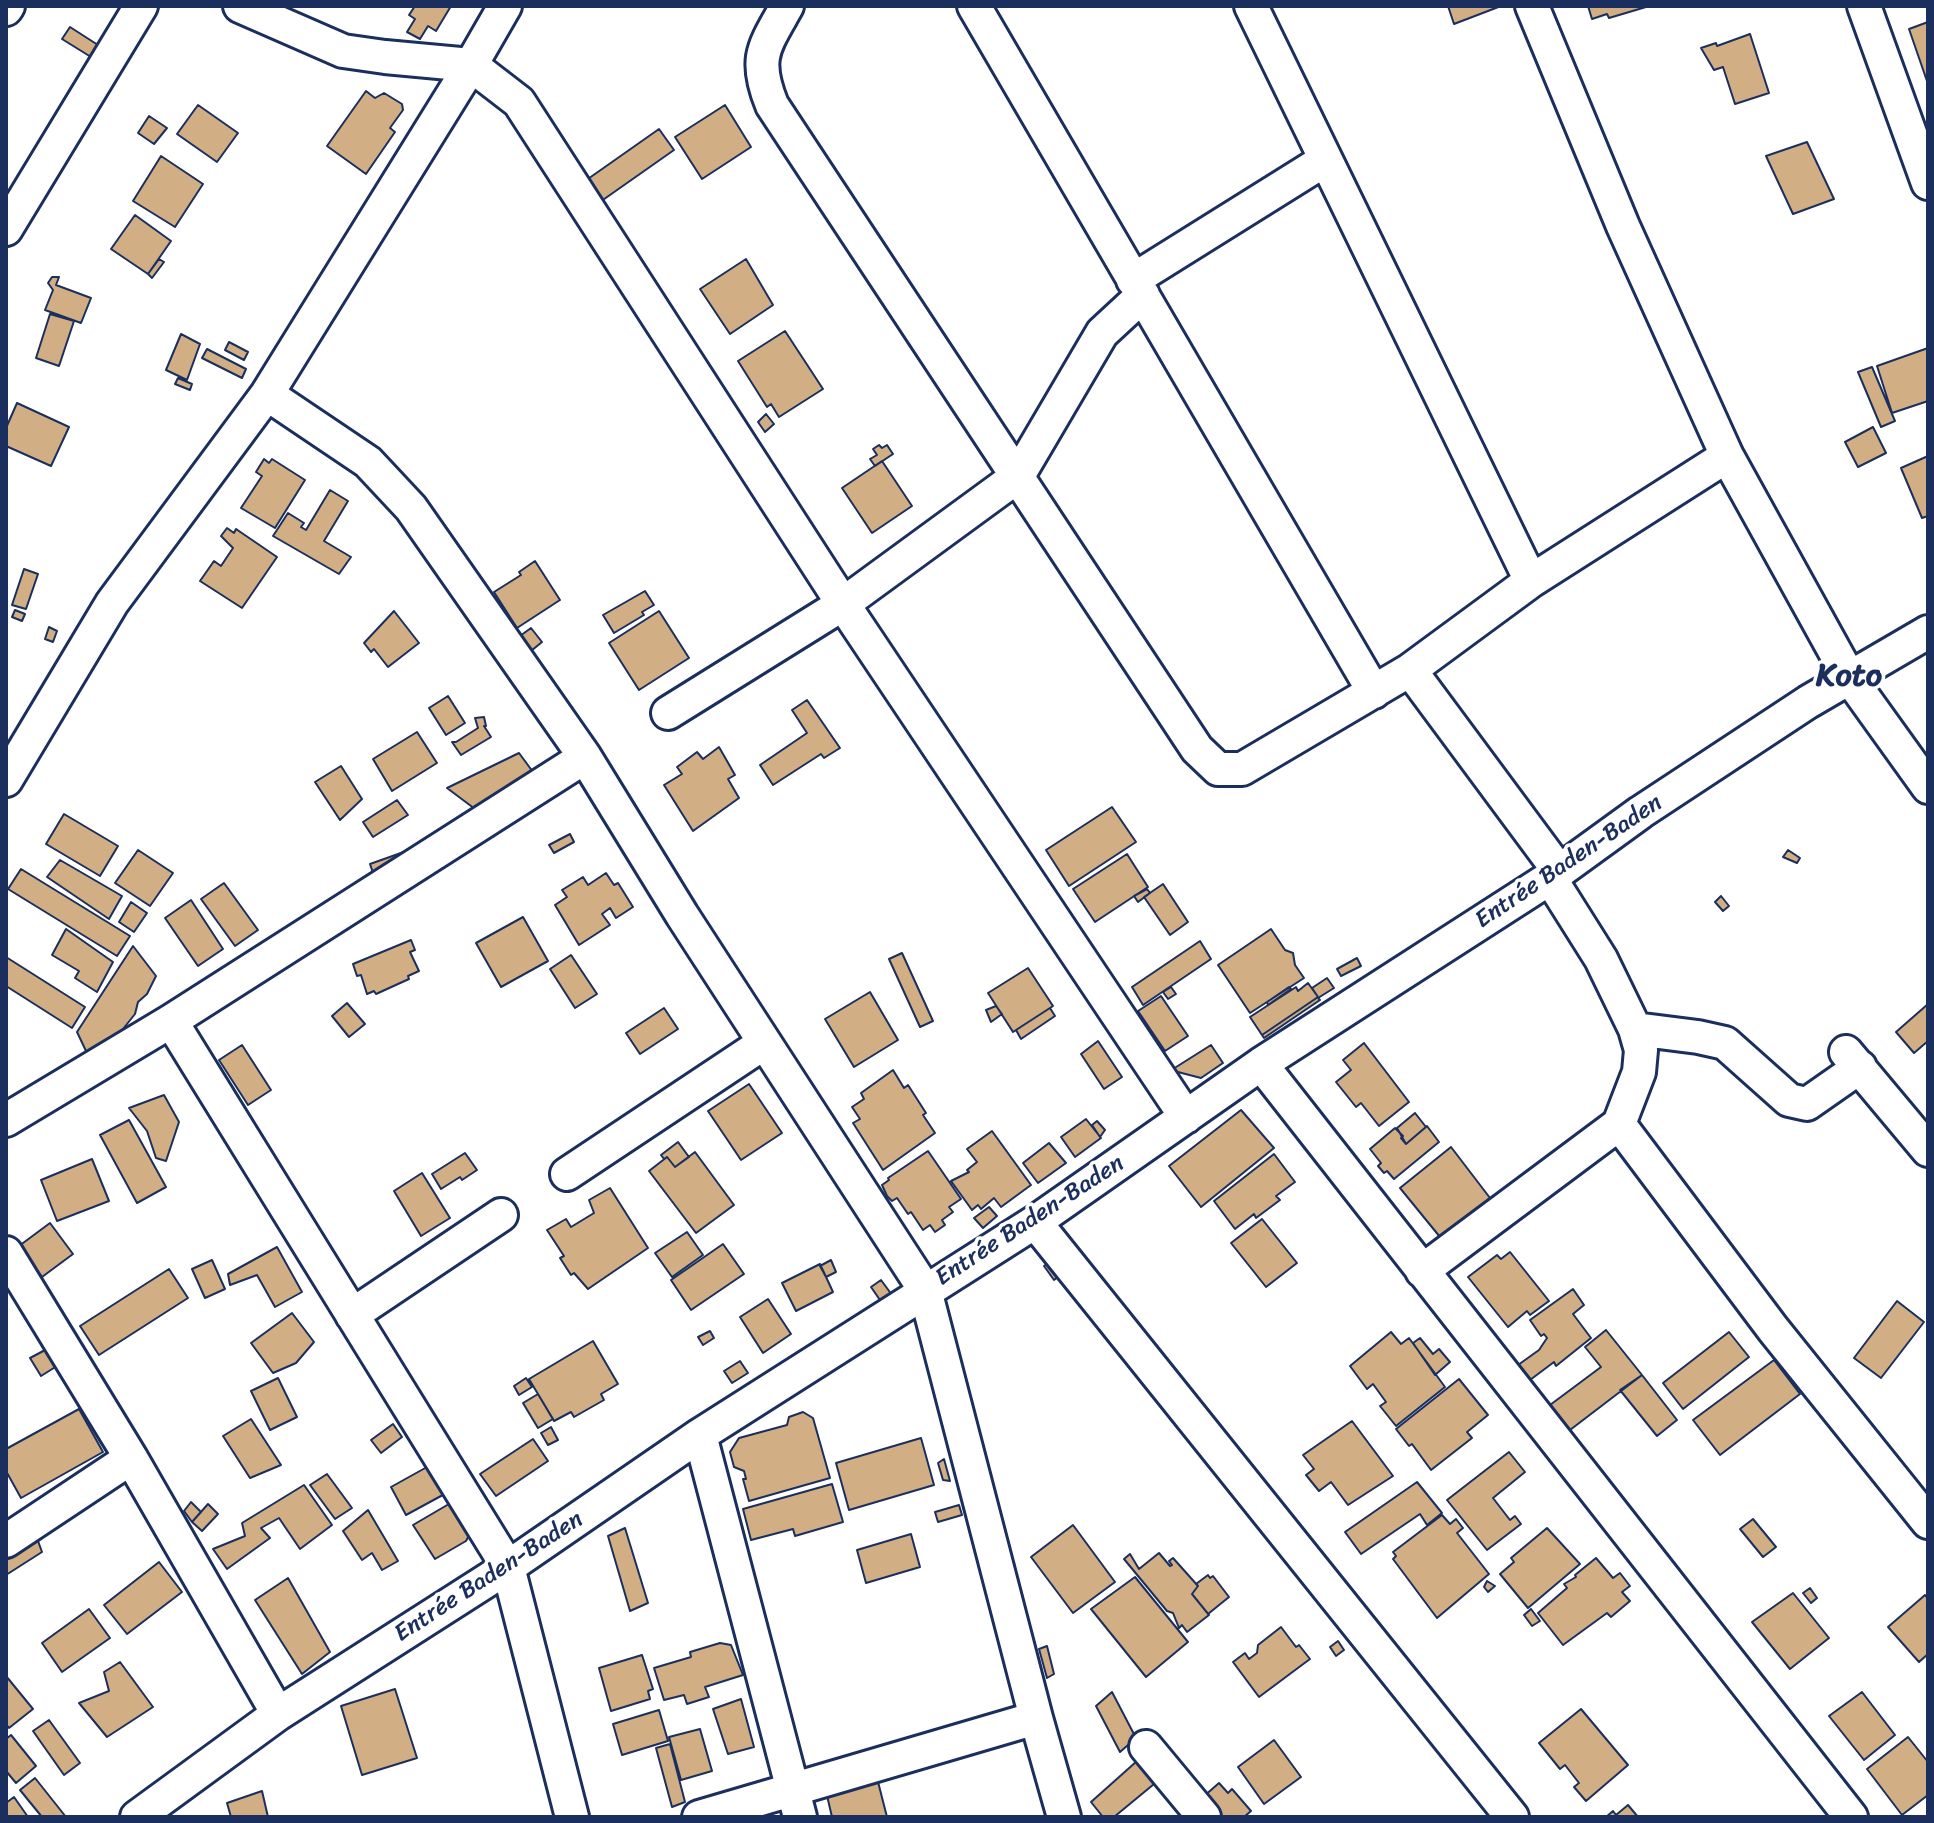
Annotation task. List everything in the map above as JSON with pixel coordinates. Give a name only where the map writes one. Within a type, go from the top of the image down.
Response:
[{"type":"street","points":[[6,229],[141,6]]},
{"type":"street","points":[[240,6],[293,16],[343,51],[471,65],[519,102],[843,604],[1186,1117]]},
{"type":"street","points":[[6,780],[112,603],[267,394],[505,6]]},
{"type":"street","points":[[787,6],[764,48],[761,64],[763,82],[772,105],[1197,749],[1218,769],[1242,769],[1410,670],[1531,581],[1727,456]]},
{"type":"street","points":[[974,6],[1374,692]]},
{"type":"street","points":[[1251,6],[1531,581]]},
{"type":"street","points":[[1532,6],[1623,226],[1727,456],[1849,677],[1928,787]]},
{"type":"street","points":[[1864,6],[1928,183]]},
{"type":"street","points":[[668,713],[843,604],[1018,476],[1102,333],[1138,287],[1325,160]]},
{"type":"street","points":[[267,394],[368,462],[390,482],[411,508],[585,757],[764,1043],[925,1290],[1064,1817]]},
{"type":"street","name":"Entrée Baden-Baden","points":[[137,1817],[278,1714],[508,1567],[700,1435],[1035,1222],[1261,1064],[1554,874],[1653,803],[1849,677],[1928,632]]},
{"type":"street","points":[[1410,670],[1554,874],[1601,959],[1635,1029],[1641,1050],[1639,1072],[1619,1124],[1422,1271]]},
{"type":"street","points":[[6,1120],[171,1021],[585,757]]},
{"type":"street","points":[[171,1021],[508,1567],[571,1817]]},
{"type":"street","points":[[1635,1029],[1725,1043],[1797,1104],[1807,1104],[1853,1060],[1928,1150]]},
{"type":"street","points":[[567,1174],[764,1043]]},
{"type":"street","points":[[1261,1064],[1851,1817]]},
{"type":"street","points":[[1619,1124],[1773,1329],[1928,1522]]},
{"type":"street","points":[[352,1315],[501,1215]]},
{"type":"street","points":[[1035,1222],[1512,1817]]},
{"type":"street","points":[[6,1253],[131,1458],[278,1714]]},
{"type":"street","points":[[700,1435],[796,1803]]},
{"type":"street","points":[[6,1541],[131,1458]]},
{"type":"street","points":[[699,1817],[796,1803],[1036,1718]]},
{"type":"street","points":[[1146,1747],[1204,1817]]},
{"type":"building","points":[[415,6],[451,6],[436,31],[428,26],[420,39],[407,32],[415,19],[409,15]]},
{"type":"building","points":[[1448,6],[1501,6],[1454,24]]},
{"type":"building","points":[[1588,6],[1646,7],[1609,18],[1607,14],[1592,19]]},
{"type":"building","points":[[1928,22],[1928,84],[1909,29]]},
{"type":"building","points":[[70,27],[98,45],[91,57],[62,39]]},
{"type":"building","points":[[1750,34],[1769,93],[1735,104],[1723,67],[1714,70],[1701,48],[1716,43],[1717,46]]},
{"type":"building","points":[[366,91],[375,98],[384,93],[402,104],[403,110],[390,128],[395,132],[366,174],[327,146]]},
{"type":"building","points":[[198,105],[238,133],[217,162],[177,134]]},
{"type":"building","points":[[725,105],[751,147],[702,179],[675,137]]},
{"type":"building","points":[[149,116],[167,128],[154,144],[138,133]]},
{"type":"building","points":[[659,129],[674,150],[600,202],[585,181]]},
{"type":"building","points":[[1807,142],[1834,199],[1793,214],[1766,156]]},
{"type":"building","points":[[161,156],[203,184],[175,227],[133,201]]},
{"type":"building","points":[[135,215],[171,241],[148,274],[111,249]]},
{"type":"building","points":[[159,259],[164,262],[152,278],[148,274]]},
{"type":"building","points":[[746,259],[773,305],[730,334],[700,289]]},
{"type":"building","points":[[52,277],[59,277],[56,285],[91,298],[81,323],[45,310],[53,290],[48,283]]},
{"type":"building","points":[[50,314],[74,321],[59,366],[36,358]]},
{"type":"building","points":[[785,331],[823,389],[779,417],[771,404],[767,407],[738,361]]},
{"type":"building","points":[[181,334],[200,344],[187,380],[166,370]]},
{"type":"building","points":[[229,342],[248,352],[244,360],[225,350]]},
{"type":"building","points":[[1928,348],[1928,401],[1892,413],[1877,366]]},
{"type":"building","points":[[207,349],[246,369],[242,378],[202,358]]},
{"type":"building","points":[[1872,367],[1895,421],[1881,427],[1858,372]]},
{"type":"building","points":[[178,378],[192,384],[190,390],[175,384]]},
{"type":"building","points":[[17,403],[69,427],[51,466],[6,446],[6,428]]},
{"type":"building","points":[[766,414],[774,424],[765,432],[758,422]]},
{"type":"building","points":[[1873,427],[1886,453],[1858,467],[1845,442]]},
{"type":"building","points":[[879,445],[882,448],[887,445],[893,454],[875,466],[870,459],[877,455],[873,449]]},
{"type":"building","points":[[1928,456],[1928,516],[1922,518],[1901,468]]},
{"type":"building","points":[[264,459],[269,463],[272,459],[305,480],[275,528],[241,508],[262,476],[256,472]]},
{"type":"building","points":[[882,461],[912,506],[872,533],[842,488]]},
{"type":"building","points":[[330,490],[348,501],[324,541],[351,557],[339,574],[273,536],[288,513],[304,523],[301,527],[306,530]]},
{"type":"building","points":[[227,528],[234,533],[236,529],[277,557],[242,608],[200,581],[214,561],[221,566],[233,548],[221,536]]},
{"type":"building","points":[[535,561],[560,600],[517,628],[494,592],[521,575],[519,572]]},
{"type":"building","points":[[24,569],[38,574],[26,609],[12,605]]},
{"type":"building","points":[[645,591],[654,605],[642,612],[644,615],[614,633],[603,615]]},
{"type":"building","points":[[15,610],[25,614],[22,621],[12,617]]},
{"type":"building","points":[[394,611],[419,643],[388,667],[374,649],[371,652],[364,643]]},
{"type":"building","points":[[659,611],[689,658],[639,690],[609,643]]},
{"type":"building","points":[[49,627],[57,631],[53,642],[45,639]]},
{"type":"building","points":[[531,628],[542,642],[531,651],[520,636]]},
{"type":"building","points":[[448,696],[465,723],[446,735],[429,708]]},
{"type":"building","points":[[807,700],[840,748],[824,758],[821,754],[773,785],[760,765],[807,733],[792,710]]},
{"type":"building","points":[[484,717],[484,726],[491,737],[461,755],[452,742],[478,728],[475,718]]},
{"type":"building","points":[[417,732],[437,763],[392,791],[373,759]]},
{"type":"building","points":[[719,747],[735,775],[728,779],[739,798],[693,831],[664,785],[682,774],[677,767],[697,752],[703,759]]},
{"type":"building","points":[[519,753],[533,772],[475,809],[447,788]]},
{"type":"building","points":[[341,766],[362,799],[340,820],[315,782]]},
{"type":"building","points":[[397,800],[408,815],[373,837],[363,822]]},
{"type":"building","points":[[1112,807],[1136,842],[1069,886],[1046,850]]},
{"type":"building","points":[[64,814],[118,846],[100,876],[46,844]]},
{"type":"building","points":[[570,834],[574,842],[554,853],[549,845]]},
{"type":"building","points":[[429,843],[376,882],[370,864]]},
{"type":"building","points":[[138,850],[173,873],[150,906],[115,883]]},
{"type":"building","points":[[1788,850],[1800,858],[1797,863],[1783,857]]},
{"type":"building","points":[[1127,854],[1148,887],[1095,922],[1073,889]]},
{"type":"building","points":[[60,860],[122,896],[109,919],[47,877]]},
{"type":"building","points":[[21,869],[130,936],[117,956],[8,889]]},
{"type":"building","points":[[606,873],[614,885],[618,883],[633,907],[616,918],[610,908],[602,914],[610,925],[579,945],[555,905],[567,897],[562,890],[583,877],[588,885]]},
{"type":"building","points":[[224,883],[258,930],[235,946],[201,899]]},
{"type":"building","points":[[1163,884],[1188,922],[1170,935],[1144,897]]},
{"type":"building","points":[[1147,889],[1150,893],[1138,902],[1134,896]]},
{"type":"building","points":[[1721,896],[1729,906],[1723,911],[1715,902]]},
{"type":"building","points":[[191,900],[223,949],[198,966],[165,918]]},
{"type":"building","points":[[131,902],[147,913],[134,932],[119,922]]},
{"type":"building","points":[[523,917],[548,961],[501,987],[476,943]]},
{"type":"building","points":[[66,929],[113,962],[97,992],[75,978],[79,971],[52,955]]},
{"type":"building","points":[[1271,929],[1285,950],[1293,953],[1295,965],[1304,978],[1250,1013],[1218,965]]},
{"type":"building","points":[[411,940],[415,950],[410,952],[419,971],[376,994],[374,991],[367,994],[361,975],[357,976],[353,964]]},
{"type":"building","points":[[1200,941],[1211,959],[1143,1005],[1132,987]]},
{"type":"building","points":[[133,946],[156,976],[147,994],[138,1002],[135,1014],[111,1044],[87,1053],[77,1032]]},
{"type":"building","points":[[902,953],[933,1021],[920,1027],[889,959]]},
{"type":"building","points":[[571,955],[597,994],[575,1008],[550,969]]},
{"type":"building","points":[[6,957],[85,1007],[72,1028],[6,986]]},
{"type":"building","points":[[1357,958],[1361,966],[1341,976],[1337,969]]},
{"type":"building","points":[[1028,968],[1053,1006],[1013,1032],[988,993]]},
{"type":"building","points":[[1327,978],[1334,988],[1264,1038],[1262,1035],[1318,997],[1312,988]]},
{"type":"building","points":[[1308,983],[1318,997],[1262,1035],[1250,1017],[1296,987],[1298,991]]},
{"type":"building","points":[[1171,987],[1176,994],[1168,999],[1163,992]]},
{"type":"building","points":[[1289,987],[1291,989],[1268,1005],[1267,1002]]},
{"type":"building","points":[[870,992],[898,1040],[854,1067],[825,1019]]},
{"type":"building","points":[[1161,996],[1188,1036],[1165,1051],[1138,1011]]},
{"type":"building","points":[[347,1003],[365,1024],[349,1037],[332,1016]]},
{"type":"building","points":[[1928,1004],[1928,1041],[1914,1053],[1896,1032]]},
{"type":"building","points":[[996,1006],[1002,1014],[991,1022],[986,1010]]},
{"type":"building","points":[[664,1008],[678,1029],[640,1054],[626,1033]]},
{"type":"building","points":[[1050,1008],[1055,1016],[1021,1039],[1016,1030]]},
{"type":"building","points":[[1098,1041],[1122,1077],[1104,1089],[1081,1054]]},
{"type":"building","points":[[1364,1043],[1409,1102],[1379,1126],[1361,1103],[1356,1107],[1336,1082],[1351,1070],[1343,1060]]},
{"type":"building","points":[[242,1045],[271,1090],[248,1105],[219,1060]]},
{"type":"building","points":[[1211,1045],[1223,1063],[1201,1078],[1174,1071],[1173,1069]]},
{"type":"building","points":[[893,1070],[904,1088],[908,1085],[935,1133],[883,1170],[853,1123],[860,1119],[852,1107],[864,1099],[861,1093]]},
{"type":"building","points":[[749,1084],[782,1133],[741,1160],[708,1111]]},
{"type":"building","points":[[164,1095],[179,1122],[166,1161],[156,1158],[147,1131],[129,1108]]},
{"type":"building","points":[[1241,1110],[1274,1148],[1201,1207],[1169,1166]]},
{"type":"building","points":[[1415,1113],[1426,1127],[1406,1144],[1397,1128]]},
{"type":"building","points":[[1086,1119],[1101,1138],[1075,1157],[1061,1137]]},
{"type":"building","points":[[129,1120],[166,1187],[137,1203],[100,1135]]},
{"type":"building","points":[[1097,1121],[1105,1130],[1100,1137],[1092,1125]]},
{"type":"building","points":[[1427,1126],[1439,1142],[1394,1179],[1387,1171],[1384,1173],[1378,1166],[1381,1163],[1370,1149],[1395,1128],[1406,1144]]},
{"type":"building","points":[[992,1131],[1031,1185],[1001,1207],[994,1198],[981,1209],[978,1205],[972,1210],[951,1181],[969,1172],[967,1170],[977,1162],[967,1149]]},
{"type":"building","points":[[678,1142],[689,1157],[675,1167],[661,1155]]},
{"type":"building","points":[[1049,1143],[1066,1163],[1038,1183],[1023,1163]]},
{"type":"building","points":[[1451,1147],[1490,1198],[1440,1237],[1400,1188]]},
{"type":"building","points":[[928,1151],[961,1199],[949,1207],[953,1212],[942,1220],[945,1225],[935,1232],[930,1225],[923,1230],[897,1198],[892,1201],[887,1196],[882,1185]]},
{"type":"building","points":[[695,1152],[734,1205],[696,1233],[649,1171],[667,1157],[675,1167]]},
{"type":"building","points":[[465,1153],[477,1170],[441,1189],[432,1174]]},
{"type":"building","points":[[1274,1154],[1295,1182],[1276,1196],[1280,1200],[1235,1229],[1214,1201]]},
{"type":"building","points":[[92,1159],[109,1201],[57,1221],[41,1180]]},
{"type":"building","points":[[422,1173],[450,1218],[421,1236],[394,1191]]},
{"type":"building","points":[[610,1188],[648,1248],[588,1289],[574,1273],[571,1275],[560,1258],[564,1256],[547,1230],[566,1219],[571,1227],[594,1213],[589,1200]]},
{"type":"building","points":[[989,1207],[997,1216],[983,1228],[974,1218]]},
{"type":"building","points":[[1262,1219],[1297,1263],[1266,1287],[1231,1243]]},
{"type":"building","points":[[50,1223],[73,1254],[42,1277],[19,1246]]},
{"type":"building","points":[[687,1232],[703,1255],[672,1277],[655,1253]]},
{"type":"building","points":[[723,1244],[744,1274],[691,1310],[671,1280]]},
{"type":"building","points":[[277,1247],[302,1292],[275,1307],[257,1275],[230,1285],[228,1274]]},
{"type":"building","points":[[1510,1252],[1549,1301],[1530,1315],[1527,1311],[1508,1327],[1468,1277],[1497,1255],[1501,1259]]},
{"type":"building","points":[[1055,1258],[1065,1272],[1054,1280],[1044,1266]]},
{"type":"building","points":[[212,1260],[225,1289],[205,1298],[192,1269]]},
{"type":"building","points":[[831,1260],[836,1272],[826,1277],[820,1266]]},
{"type":"building","points":[[820,1264],[833,1292],[796,1311],[782,1283]]},
{"type":"building","points":[[169,1269],[188,1298],[99,1355],[80,1326]]},
{"type":"building","points":[[881,1280],[892,1295],[882,1303],[871,1287]]},
{"type":"building","points":[[1573,1289],[1584,1305],[1573,1314],[1591,1338],[1556,1366],[1554,1362],[1530,1380],[1518,1365],[1539,1350],[1547,1338],[1544,1334],[1541,1336],[1530,1320]]},
{"type":"building","points":[[768,1299],[791,1334],[763,1353],[740,1317]]},
{"type":"building","points":[[1897,1301],[1924,1322],[1881,1378],[1854,1358]]},
{"type":"building","points":[[292,1313],[314,1342],[296,1363],[273,1373],[251,1343]]},
{"type":"building","points":[[1606,1330],[1642,1375],[1570,1430],[1550,1405],[1601,1367],[1585,1347]]},
{"type":"building","points":[[710,1331],[714,1338],[703,1345],[698,1337]]},
{"type":"building","points":[[1391,1332],[1401,1344],[1409,1338],[1445,1387],[1396,1426],[1380,1406],[1386,1402],[1373,1384],[1367,1389],[1350,1366]]},
{"type":"building","points":[[1729,1332],[1749,1357],[1683,1409],[1663,1383]]},
{"type":"building","points":[[1420,1338],[1433,1354],[1439,1349],[1450,1362],[1435,1375],[1413,1343]]},
{"type":"building","points":[[593,1341],[618,1384],[601,1394],[604,1400],[574,1417],[571,1412],[554,1421],[529,1379]]},
{"type":"building","points":[[47,1349],[57,1366],[41,1376],[30,1358]]},
{"type":"building","points":[[1774,1360],[1800,1394],[1720,1455],[1693,1420]]},
{"type":"building","points":[[740,1361],[748,1373],[732,1383],[724,1371]]},
{"type":"building","points":[[1642,1375],[1677,1420],[1657,1436],[1620,1390]]},
{"type":"building","points":[[278,1378],[297,1417],[270,1430],[251,1391]]},
{"type":"building","points":[[526,1378],[532,1387],[519,1395],[514,1386]]},
{"type":"building","points":[[1459,1379],[1488,1415],[1467,1432],[1472,1438],[1431,1470],[1412,1444],[1409,1446],[1396,1429]]},
{"type":"building","points":[[538,1394],[553,1419],[538,1428],[523,1403]]},
{"type":"building","points":[[79,1409],[103,1452],[21,1498],[6,1471],[6,1449]]},
{"type":"building","points":[[803,1412],[813,1418],[830,1478],[749,1501],[744,1471],[734,1467],[730,1452],[739,1438],[787,1425],[789,1417]]},
{"type":"building","points":[[251,1419],[281,1465],[250,1478],[223,1436]]},
{"type":"building","points":[[1352,1421],[1393,1476],[1348,1505],[1331,1482],[1319,1491],[1306,1475],[1314,1469],[1303,1455]]},
{"type":"building","points":[[393,1424],[402,1437],[381,1453],[371,1440]]},
{"type":"building","points":[[551,1427],[558,1440],[548,1445],[541,1433]]},
{"type":"building","points":[[921,1438],[934,1485],[849,1510],[836,1463]]},
{"type":"building","points":[[533,1439],[548,1461],[496,1496],[480,1474]]},
{"type":"building","points":[[1509,1452],[1525,1472],[1493,1498],[1510,1520],[1515,1516],[1521,1524],[1487,1550],[1447,1500]]},
{"type":"building","points":[[944,1459],[950,1481],[943,1480],[938,1463]]},
{"type":"building","points":[[436,1462],[452,1490],[406,1515],[391,1487]]},
{"type":"building","points":[[327,1474],[352,1508],[335,1519],[310,1485]]},
{"type":"building","points":[[1417,1482],[1442,1513],[1427,1525],[1420,1514],[1361,1554],[1345,1532]]},
{"type":"building","points":[[832,1484],[843,1522],[795,1536],[793,1529],[751,1540],[743,1509]]},
{"type":"building","points":[[304,1485],[332,1525],[300,1549],[279,1518],[261,1528],[270,1538],[227,1569],[213,1549],[245,1536],[242,1523]]},
{"type":"building","points":[[454,1501],[473,1528],[466,1541],[435,1559],[413,1525]]},
{"type":"building","points":[[191,1502],[201,1512],[192,1522],[184,1511]]},
{"type":"building","points":[[208,1504],[218,1514],[202,1531],[192,1522]]},
{"type":"building","points":[[959,1505],[962,1515],[938,1522],[935,1512]]},
{"type":"building","points":[[368,1510],[398,1561],[382,1570],[372,1553],[362,1560],[343,1531]]},
{"type":"building","points":[[1442,1515],[1450,1524],[1456,1519],[1463,1528],[1457,1533],[1489,1574],[1437,1618],[1393,1559],[1396,1556],[1393,1552]]},
{"type":"building","points":[[1753,1519],[1776,1547],[1763,1557],[1740,1529]]},
{"type":"building","points":[[1073,1525],[1115,1582],[1073,1613],[1031,1557]]},
{"type":"building","points":[[33,1527],[42,1552],[6,1575],[6,1544]]},
{"type":"building","points":[[625,1528],[648,1603],[630,1611],[608,1536]]},
{"type":"building","points":[[1547,1528],[1580,1564],[1528,1608],[1500,1574],[1514,1562],[1511,1558]]},
{"type":"building","points":[[911,1534],[920,1567],[866,1583],[857,1550]]},
{"type":"building","points":[[1159,1553],[1170,1566],[1169,1561],[1173,1558],[1198,1586],[1192,1594],[1209,1615],[1187,1632],[1182,1625],[1179,1628],[1173,1613],[1167,1611],[1124,1559],[1130,1554],[1139,1569]]},
{"type":"building","points":[[1596,1558],[1613,1578],[1620,1573],[1630,1586],[1622,1592],[1630,1601],[1611,1617],[1607,1613],[1563,1645],[1538,1613],[1567,1588],[1564,1584]]},
{"type":"building","points":[[159,1562],[182,1592],[127,1634],[104,1605]]},
{"type":"building","points":[[1208,1575],[1210,1578],[1213,1576],[1229,1597],[1208,1614],[1192,1594],[1198,1586],[1196,1584]]},
{"type":"building","points":[[1135,1577],[1188,1642],[1146,1677],[1091,1609]]},
{"type":"building","points":[[288,1578],[330,1652],[302,1674],[255,1600]]},
{"type":"building","points":[[1487,1581],[1495,1586],[1488,1592],[1484,1587]]},
{"type":"building","points":[[1810,1588],[1817,1598],[1811,1603],[1803,1593]]},
{"type":"building","points":[[1793,1593],[1829,1638],[1790,1669],[1752,1622]]},
{"type":"building","points":[[1925,1595],[1928,1599],[1928,1654],[1919,1662],[1888,1627]]},
{"type":"building","points":[[89,1609],[110,1638],[62,1672],[42,1643]]},
{"type":"building","points":[[1531,1609],[1540,1621],[1532,1626],[1524,1615]]},
{"type":"building","points":[[1281,1627],[1310,1659],[1259,1697],[1233,1662],[1245,1653],[1249,1659],[1257,1653],[1258,1645]]},
{"type":"building","points":[[1338,1641],[1344,1650],[1336,1656],[1330,1647]]},
{"type":"building","points":[[720,1643],[731,1645],[743,1675],[705,1687],[709,1697],[687,1704],[684,1695],[664,1700],[654,1668],[691,1657],[690,1652]]},
{"type":"building","points":[[1047,1646],[1054,1674],[1047,1678],[1039,1649]]},
{"type":"building","points":[[642,1655],[653,1689],[648,1691],[650,1699],[611,1711],[599,1668]]},
{"type":"building","points":[[120,1662],[153,1707],[107,1737],[79,1703],[109,1691],[104,1672]]},
{"type":"building","points":[[6,1676],[33,1709],[9,1728],[6,1724]]},
{"type":"building","points":[[395,1689],[417,1758],[362,1775],[341,1706]]},
{"type":"building","points":[[1112,1692],[1136,1738],[1120,1752],[1096,1706]]},
{"type":"building","points":[[1862,1692],[1895,1735],[1864,1760],[1829,1716]]},
{"type":"building","points":[[741,1699],[754,1747],[728,1754],[713,1709]]},
{"type":"building","points":[[1581,1709],[1628,1765],[1586,1801],[1574,1787],[1579,1783],[1565,1765],[1560,1769],[1539,1743]]},
{"type":"building","points":[[659,1710],[668,1741],[622,1755],[613,1724]]},
{"type":"building","points":[[49,1720],[80,1763],[64,1775],[33,1731]]},
{"type":"building","points":[[700,1729],[712,1771],[681,1780],[669,1737]]},
{"type":"building","points":[[11,1735],[36,1766],[16,1783],[6,1771],[6,1739]]},
{"type":"building","points":[[1908,1737],[1928,1762],[1928,1795],[1902,1815],[1867,1769]]},
{"type":"building","points":[[1274,1740],[1301,1777],[1264,1804],[1238,1767]]},
{"type":"building","points":[[670,1744],[685,1802],[672,1807],[656,1748]]},
{"type":"building","points":[[1137,1761],[1154,1784],[1114,1817],[1103,1817],[1091,1802]]},
{"type":"building","points":[[876,1774],[887,1817],[832,1817],[825,1787]]},
{"type":"building","points":[[35,1778],[66,1817],[42,1817],[20,1790]]},
{"type":"building","points":[[1219,1783],[1228,1793],[1232,1789],[1251,1811],[1244,1817],[1219,1817],[1203,1797]]},
{"type":"building","points":[[262,1791],[268,1817],[231,1817],[227,1803]]},
{"type":"building","points":[[14,1797],[28,1817],[6,1817],[6,1803]]},
{"type":"building","points":[[1628,1805],[1638,1817],[1606,1817],[1613,1811],[1616,1815]]},
{"type":"district","name":"Koto","points":[[1849,677]]}]
